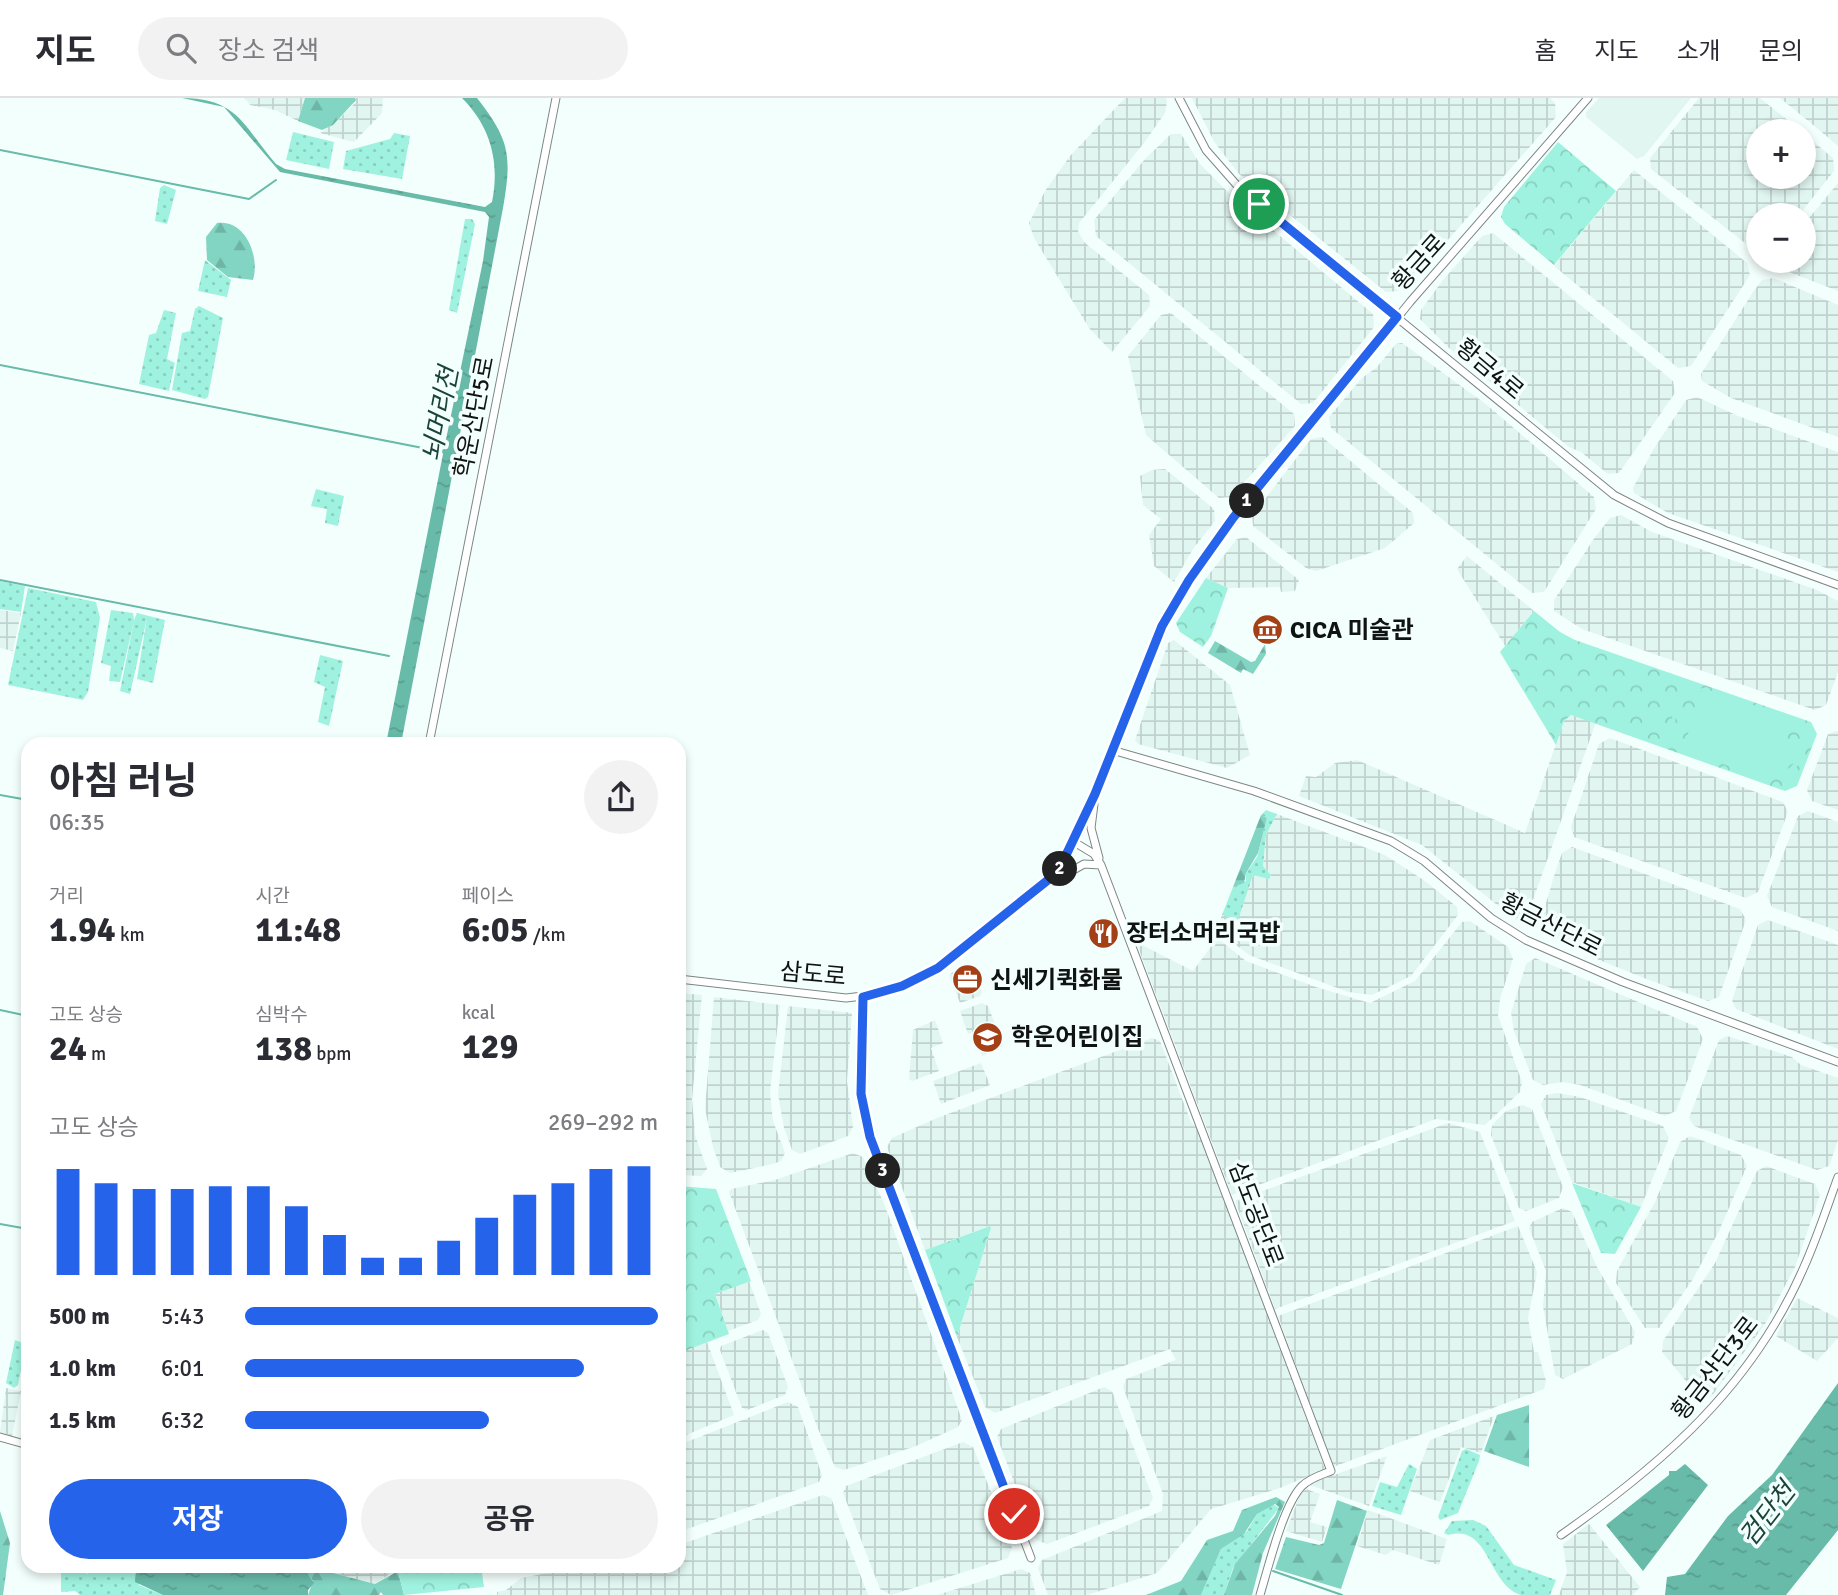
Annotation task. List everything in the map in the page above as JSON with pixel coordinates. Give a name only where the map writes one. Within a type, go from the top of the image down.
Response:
[{"type":"street","name":"학운산단5로","points":[[430,737],[556,98]]},
{"type":"street","name":"황금4로","points":[[1179,98],[1196,134],[1233,182],[1614,495],[1668,523],[1838,585]]},
{"type":"street","name":"황금로","points":[[1162,626],[1225,528],[1397,317],[1588,98]]},
{"type":"street","name":"삼도로","points":[[686,980],[846,998],[863,997],[902,986],[938,968],[1034,894],[1058,872],[1095,794],[1162,626]]},
{"type":"street","name":"황금산단로","points":[[1112,750],[1263,795],[1400,846],[1424,861],[1491,918],[1526,940],[1623,982],[1838,1062]]},
{"type":"street","points":[[1034,894],[1081,865],[1101,865],[1091,828],[1095,794]]},
{"type":"street","name":"삼도공단로","points":[[1074,842],[1094,854],[1101,865],[1331,1471],[1307,1482],[1298,1490],[1273,1552],[1260,1595]]},
{"type":"street","points":[[863,997],[861,1094],[870,1137],[1031,1558]]},
{"type":"street","name":"황금산단3로","points":[[1561,1535],[1662,1460],[1729,1388],[1763,1342],[1795,1287],[1838,1177]]},
{"type":"street","points":[[0,1437],[21,1443]]},
{"type":"shaded area","points":[[245,98],[305,98],[298,121],[275,110],[250,105]]},
{"type":"shaded area","points":[[355,98],[383,98],[382,113],[354,142],[320,133],[356,102]]},
{"type":"shaded area","points":[[1125,98],[1166,98],[1167,101],[1165,113],[1144,143],[1079,223],[1078,231],[1084,242],[1149,295],[1150,306],[1112,352],[1089,328],[1034,238],[1029,223],[1045,191],[1070,156]]},
{"type":"shaded area","points":[[1192,98],[1550,98],[1555,103],[1556,117],[1425,266],[1413,274],[1399,291],[1386,292],[1239,174],[1215,143]]},
{"type":"shaded area","points":[[1599,98],[1691,98],[1644,156],[1637,159],[1586,117],[1586,112]]},
{"type":"shaded area","points":[[1699,98],[1760,98],[1786,119],[1746,119],[1746,189],[1816,189],[1816,144],[1833,158],[1834,171],[1809,203],[1746,203],[1746,244],[1651,169],[1650,158]]},
{"type":"shaded area","points":[[1780,98],[1838,98],[1838,146],[1816,127],[1816,119],[1806,119]]},
{"type":"shaded area","points":[[1171,134],[1181,134],[1200,164],[1230,194],[1373,314],[1374,327],[1313,403],[1301,404],[1096,236],[1094,220],[1145,159]]},
{"type":"shaded area","points":[[1634,170],[1746,262],[1746,273],[1750,275],[1691,366],[1678,368],[1554,266]]},
{"type":"shaded area","points":[[1838,183],[1838,291],[1792,273],[1816,273],[1816,210]]},
{"type":"shaded area","points":[[1493,233],[1673,381],[1675,393],[1619,473],[1608,474],[1581,452],[1569,447],[1449,348],[1420,319],[1421,310],[1443,280],[1482,236]]},
{"type":"shaded area","points":[[1773,278],[1838,305],[1838,437],[1731,398],[1702,381],[1701,374],[1753,292],[1762,280]]},
{"type":"shaded area","points":[[1171,313],[1294,414],[1295,426],[1231,497],[1219,498],[1146,435],[1128,356],[1161,315]]},
{"type":"shaded area","points":[[1402,343],[1487,405],[1594,497],[1596,509],[1544,592],[1532,593],[1331,428],[1329,417],[1362,378],[1377,367],[1396,344]]},
{"type":"shaded area","points":[[1697,397],[1738,416],[1838,452],[1838,572],[1668,513],[1634,493],[1633,488],[1653,450],[1686,400]]},
{"type":"shaded area","points":[[1322,437],[1413,513],[1414,523],[1385,548],[1316,571],[1306,568],[1253,526],[1252,516],[1311,439]]},
{"type":"shaded area","points":[[1165,469],[1214,509],[1215,521],[1193,549],[1174,582],[1154,566],[1149,535],[1161,519],[1143,505],[1140,476],[1152,470]]},
{"type":"shaded area","points":[[1621,515],[1652,532],[1817,590],[1838,601],[1838,672],[1826,705],[1815,710],[1582,629],[1554,611],[1554,600],[1593,540],[1610,518]]},
{"type":"shaded area","points":[[1246,537],[1299,580],[1295,591],[1281,592],[1280,587],[1228,588],[1206,578],[1237,539]]},
{"type":"shaded area","points":[[1467,556],[1534,611],[1505,646],[1457,569]]},
{"type":"shaded area","points":[[0,610],[21,613],[13,651],[0,648]]},
{"type":"shaded area","points":[[1174,640],[1230,685],[1250,755],[1227,768],[1138,744],[1135,740],[1168,643]]},
{"type":"shaded area","points":[[1571,715],[1596,722],[1527,917],[1516,920],[1422,845],[1299,796],[1306,776],[1316,777],[1335,763],[1357,760],[1525,833],[1564,721]]},
{"type":"shaded area","points":[[1836,731],[1838,810],[1812,801],[1807,790],[1828,734]]},
{"type":"shaded area","points":[[1610,738],[1783,802],[1788,812],[1758,892],[1746,898],[1574,837],[1571,827],[1599,744]]},
{"type":"shaded area","points":[[1808,811],[1838,822],[1838,931],[1772,907],[1767,896],[1798,816]]},
{"type":"shaded area","points":[[1277,814],[1385,855],[1425,881],[1457,907],[1458,915],[1411,976],[1372,995],[1348,992],[1249,955],[1226,937],[1215,934],[1222,915],[1238,919],[1253,875],[1269,879],[1271,875],[1263,866],[1266,835]]},
{"type":"shaded area","points":[[1572,847],[1740,909],[1746,920],[1719,997],[1708,1001],[1649,980],[1589,956],[1575,946],[1544,933],[1540,923],[1555,873],[1562,853]]},
{"type":"shaded area","points":[[1768,920],[1838,945],[1838,1049],[1736,1009],[1732,1000],[1758,925]]},
{"type":"shaded area","points":[[1470,921],[1508,947],[1513,959],[1500,999],[1498,1016],[1522,1082],[1520,1092],[1485,1125],[1436,1119],[1232,1195],[1136,942],[1193,971],[1215,941],[1221,941],[1246,961],[1316,987],[1370,1003],[1415,981],[1462,922]]},
{"type":"shaded area","points":[[1535,958],[1697,1027],[1703,1039],[1676,1111],[1665,1116],[1580,1085],[1563,1082],[1543,1085],[1533,1080],[1514,1031],[1511,1013],[1526,964]]},
{"type":"shaded area","points":[[963,965],[974,970],[982,992],[980,996],[960,1003],[949,975]]},
{"type":"shaded area","points":[[686,994],[702,995],[692,1099],[695,1135],[707,1169],[701,1176],[686,1175]]},
{"type":"shaded area","points":[[714,997],[780,1005],[770,1092],[773,1121],[785,1153],[781,1161],[730,1173],[720,1167],[705,1109]]},
{"type":"shaded area","points":[[982,1003],[988,1006],[995,1024],[968,1034],[960,1011]]},
{"type":"shaded area","points":[[788,1006],[852,1013],[847,1081],[853,1127],[848,1136],[800,1154],[792,1150],[784,1128],[778,1094]]},
{"type":"shaded area","points":[[935,1020],[943,1043],[931,1048],[939,1071],[912,1081],[909,1079],[913,1030]]},
{"type":"shaded area","name":"학운어린이집","points":[[996,1024],[1003,1046],[982,1056],[973,1032]]},
{"type":"shaded area","points":[[1727,1036],[1792,1057],[1801,1065],[1838,1078],[1838,1140],[1829,1166],[1817,1170],[1694,1126],[1689,1118],[1719,1040]]},
{"type":"shaded area","points":[[1152,1038],[1160,1041],[1191,1122],[1199,1130],[1325,1469],[1280,1488],[1211,1509],[1157,1573],[1087,1595],[1048,1595],[1038,1568],[1042,1560],[1162,1511],[1163,1494],[1123,1387],[1126,1379],[1176,1360],[1170,1349],[995,1413],[985,1407],[957,1337],[991,1228],[989,1226],[925,1250],[887,1147],[892,1138],[937,1118]]},
{"type":"shaded area","points":[[981,1063],[990,1085],[941,1104],[933,1081]]},
{"type":"shaded area","points":[[1557,1093],[1580,1097],[1663,1126],[1669,1138],[1641,1207],[1572,1182],[1541,1104],[1546,1095]]},
{"type":"shaded area","points":[[1522,1105],[1532,1109],[1563,1187],[1559,1198],[1526,1211],[1519,1208],[1491,1135],[1492,1125],[1506,1111]]},
{"type":"shaded area","points":[[1448,1123],[1480,1132],[1515,1221],[1275,1309],[1235,1201]]},
{"type":"shaded area","points":[[1690,1136],[1741,1155],[1747,1166],[1719,1231],[1693,1279],[1659,1328],[1645,1328],[1616,1283],[1617,1271],[1655,1202],[1680,1142]]},
{"type":"shaded area","points":[[853,1153],[863,1157],[885,1206],[962,1420],[958,1427],[916,1446],[844,1470],[835,1467],[818,1429],[729,1192],[731,1189],[775,1180]]},
{"type":"shaded area","points":[[1766,1166],[1815,1184],[1820,1195],[1795,1267],[1765,1324],[1711,1397],[1699,1397],[1662,1352],[1663,1341],[1715,1263],[1757,1171]]},
{"type":"shaded area","points":[[1563,1208],[1572,1212],[1597,1267],[1635,1332],[1632,1344],[1563,1379],[1555,1375],[1543,1306],[1546,1271],[1529,1228],[1532,1222]]},
{"type":"shaded area","points":[[1518,1226],[1537,1272],[1528,1318],[1534,1352],[1538,1352],[1546,1381],[1544,1389],[1333,1467],[1278,1316]]},
{"type":"shaded area","points":[[749,1281],[761,1314],[758,1320],[728,1331],[715,1294]]},
{"type":"shaded area","points":[[1797,1298],[1838,1318],[1838,1338],[1817,1361],[1776,1336]]},
{"type":"shaded area","points":[[763,1330],[768,1333],[788,1387],[785,1395],[747,1410],[742,1408],[720,1350],[721,1346]]},
{"type":"shaded area","points":[[707,1342],[734,1415],[686,1435],[686,1350]]},
{"type":"shaded area","points":[[1104,1387],[1112,1391],[1153,1498],[1149,1506],[1047,1544],[1036,1540],[997,1437],[1001,1429]]},
{"type":"shaded area","points":[[6,1388],[21,1391],[12,1436],[0,1432]]},
{"type":"shaded area","points":[[788,1402],[798,1407],[822,1475],[819,1482],[686,1530],[686,1442]]},
{"type":"shaded area","points":[[1494,1416],[1481,1453],[1461,1447],[1440,1502],[1410,1491],[1430,1440]]},
{"type":"shaded area","points":[[963,1442],[973,1447],[997,1507],[1012,1548],[1008,1558],[891,1595],[880,1589],[843,1493],[846,1486]]},
{"type":"shaded area","points":[[1387,1456],[1369,1506],[1310,1485],[1320,1480]]},
{"type":"shaded area","points":[[1306,1489],[1320,1494],[1310,1522],[1327,1527],[1322,1542],[1286,1531],[1300,1495]]},
{"type":"shaded area","points":[[823,1495],[831,1498],[868,1595],[497,1595],[497,1592],[506,1590],[521,1578],[548,1573],[686,1573],[686,1543]]},
{"type":"shaded area","points":[[1368,1510],[1447,1539],[1439,1565],[1393,1550],[1386,1555],[1357,1546]]},
{"type":"shaded area","points":[[1589,1524],[1640,1587],[1633,1595],[1559,1595],[1567,1572],[1563,1544]]},
{"type":"shaded area","points":[[1021,1569],[1030,1573],[1036,1595],[937,1595]]},
{"type":"shaded area","points":[[333,1573],[391,1573],[375,1584]]},
{"type":"green space","points":[[305,98],[356,100],[333,125],[322,130],[298,121]]},
{"type":"green space","points":[[293,132],[334,142],[329,169],[286,160]]},
{"type":"green space","points":[[394,133],[410,136],[402,179],[343,169],[346,151],[390,139]]},
{"type":"green space","points":[[1558,142],[1616,191],[1554,265],[1505,224],[1501,217],[1504,207]]},
{"type":"green space","points":[[164,185],[176,190],[167,224],[155,221],[160,188]]},
{"type":"green space","points":[[465,219],[472,219],[475,224],[457,313],[449,310]]},
{"type":"green space","points":[[217,223],[236,227],[249,241],[254,261],[253,280],[228,277],[207,260],[206,237]]},
{"type":"green space","points":[[205,260],[231,280],[227,297],[198,291]]},
{"type":"green space","points":[[199,306],[223,318],[208,397],[205,399],[172,390],[182,333],[190,331],[195,309]]},
{"type":"green space","points":[[164,310],[176,313],[167,359],[175,363],[169,391],[139,384],[149,335],[156,333]]},
{"type":"green space","points":[[316,489],[344,496],[338,526],[325,523],[327,509],[311,506]]},
{"type":"green space","points":[[1206,578],[1228,588],[1211,636],[1203,647],[1180,632],[1176,623]]},
{"type":"green space","points":[[0,581],[25,586],[21,612],[0,609]]},
{"type":"green space","points":[[28,588],[96,602],[100,618],[88,692],[83,700],[8,685]]},
{"type":"green space","points":[[111,610],[133,613],[134,620],[137,613],[165,620],[153,683],[137,679],[147,618],[130,694],[120,691],[134,621],[120,682],[109,681],[111,666],[101,663]]},
{"type":"green space","points":[[1534,611],[1560,632],[1575,640],[1811,722],[1817,734],[1797,786],[1785,791],[1571,715],[1564,721],[1556,745],[1500,652]]},
{"type":"green space","points":[[1215,641],[1251,662],[1255,661],[1265,644],[1266,654],[1253,674],[1243,669],[1241,673],[1208,653]]},
{"type":"green space","points":[[320,655],[343,661],[329,726],[318,722],[325,687],[314,682]]},
{"type":"green space","points":[[1703,688],[1795,719],[1805,739],[1801,760],[1791,771],[1774,775],[1755,773],[1733,768],[1678,746],[1681,743],[1675,735],[1672,717],[1679,702]],"holes":[[[1702,692],[1685,743],[1676,728],[1677,712],[1686,699]],[[1792,722],[1801,737],[1800,752],[1791,766],[1776,774]]]},
{"type":"green space","points":[[1266,810],[1277,814],[1266,835],[1263,866],[1271,875],[1269,879],[1253,875],[1238,920],[1222,915],[1233,887],[1246,881],[1246,873],[1257,857],[1267,818],[1261,815]]},
{"type":"green space","points":[[1261,815],[1267,818],[1258,853],[1246,873],[1244,883],[1233,887]]},
{"type":"green space","points":[[1572,1183],[1641,1207],[1615,1254],[1601,1253]]},
{"type":"green space","points":[[686,1187],[716,1189],[751,1281],[715,1294],[729,1334],[686,1350]]},
{"type":"green space","points":[[990,1226],[991,1228],[957,1337],[925,1250]]},
{"type":"green space","points":[[15,1340],[21,1342],[18,1385],[14,1388],[6,1383]]},
{"type":"green space","points":[[1529,1405],[1529,1467],[1484,1451],[1497,1415]]},
{"type":"green space","points":[[1466,1449],[1480,1455],[1479,1461],[1458,1513],[1440,1520],[1438,1517],[1462,1451]]},
{"type":"green space","points":[[1409,1464],[1417,1469],[1401,1515],[1372,1506],[1380,1482],[1397,1487]]},
{"type":"green space","points":[[1276,1497],[1285,1502],[1263,1553],[1252,1595],[1224,1595],[1235,1564],[1275,1516],[1279,1507],[1275,1504],[1257,1514],[1244,1534],[1221,1549],[1201,1595],[1146,1595],[1181,1581],[1207,1540],[1233,1531],[1242,1510]]},
{"type":"green space","points":[[1337,1500],[1367,1511],[1341,1589],[1275,1569],[1286,1537],[1319,1545],[1324,1543]]},
{"type":"green space","points":[[1273,1504],[1279,1508],[1233,1568],[1224,1595],[1201,1595],[1221,1549],[1247,1531],[1257,1514]]},
{"type":"green space","points":[[0,1511],[10,1543],[3,1595],[0,1595]]},
{"type":"green space","points":[[1473,1520],[1486,1526],[1514,1565],[1556,1580],[1550,1595],[1521,1595],[1510,1589],[1481,1546],[1472,1538],[1462,1534],[1444,1533],[1452,1521]]},
{"type":"green space","points":[[61,1573],[135,1573],[139,1585],[163,1595],[80,1595],[75,1591],[61,1592]]},
{"type":"green space","points":[[333,1573],[375,1584],[398,1573],[404,1595],[383,1595],[381,1592],[379,1595],[308,1595],[313,1581],[308,1574]]},
{"type":"green space","points":[[398,1573],[482,1573],[484,1587],[404,1595]]},
{"type":"water","points":[[182,98],[201,99],[224,107]]},
{"type":"water","points":[[462,98],[477,98],[496,126],[506,149],[507,175],[503,208],[402,737],[387,737],[443,454],[441,450],[444,449],[483,261],[489,217],[485,212],[280,172],[224,107],[247,126],[276,164],[285,169],[485,207],[492,202],[494,160],[480,121]]},
{"type":"water","name":"검단천","points":[[1838,1383],[1838,1530],[1786,1595],[1665,1595],[1667,1577],[1685,1574],[1728,1516],[1772,1475]]},
{"type":"water","points":[[1685,1464],[1708,1485],[1643,1571],[1606,1525],[1669,1475],[1669,1471],[1676,1471]]},
{"type":"water","points":[[136,1573],[308,1573],[314,1583],[308,1590],[308,1595],[163,1595],[135,1582]]},
{"type":"waterway","points":[[0,150],[249,199],[276,180]]},
{"type":"waterway","name":"뇌머리천","points":[[0,365],[433,450]]},
{"type":"waterway","points":[[0,580],[389,656]]},
{"type":"waterway","points":[[0,795],[21,799]]},
{"type":"waterway","points":[[0,1010],[21,1014]]},
{"type":"waterway","points":[[0,1224],[21,1228]]},
{"type":"waterway","points":[[1273,1571],[1342,1595]]},
{"type":"place","name":"CICA 미술관","points":[[1267,630]]},
{"type":"place","name":"장터소머리국밥","points":[[1103,933]]},
{"type":"place","name":"신세기퀵화물","points":[[967,980]]},
{"type":"place","name":"학운어린이집","points":[[988,1037]]},
{"type":"route","points":[[1014,1514],[870,1137],[861,1094],[863,997],[902,986],[938,968],[1034,894],[1058,872],[1095,794],[1166,617],[1233,518],[1397,317],[1259,204]]}]
